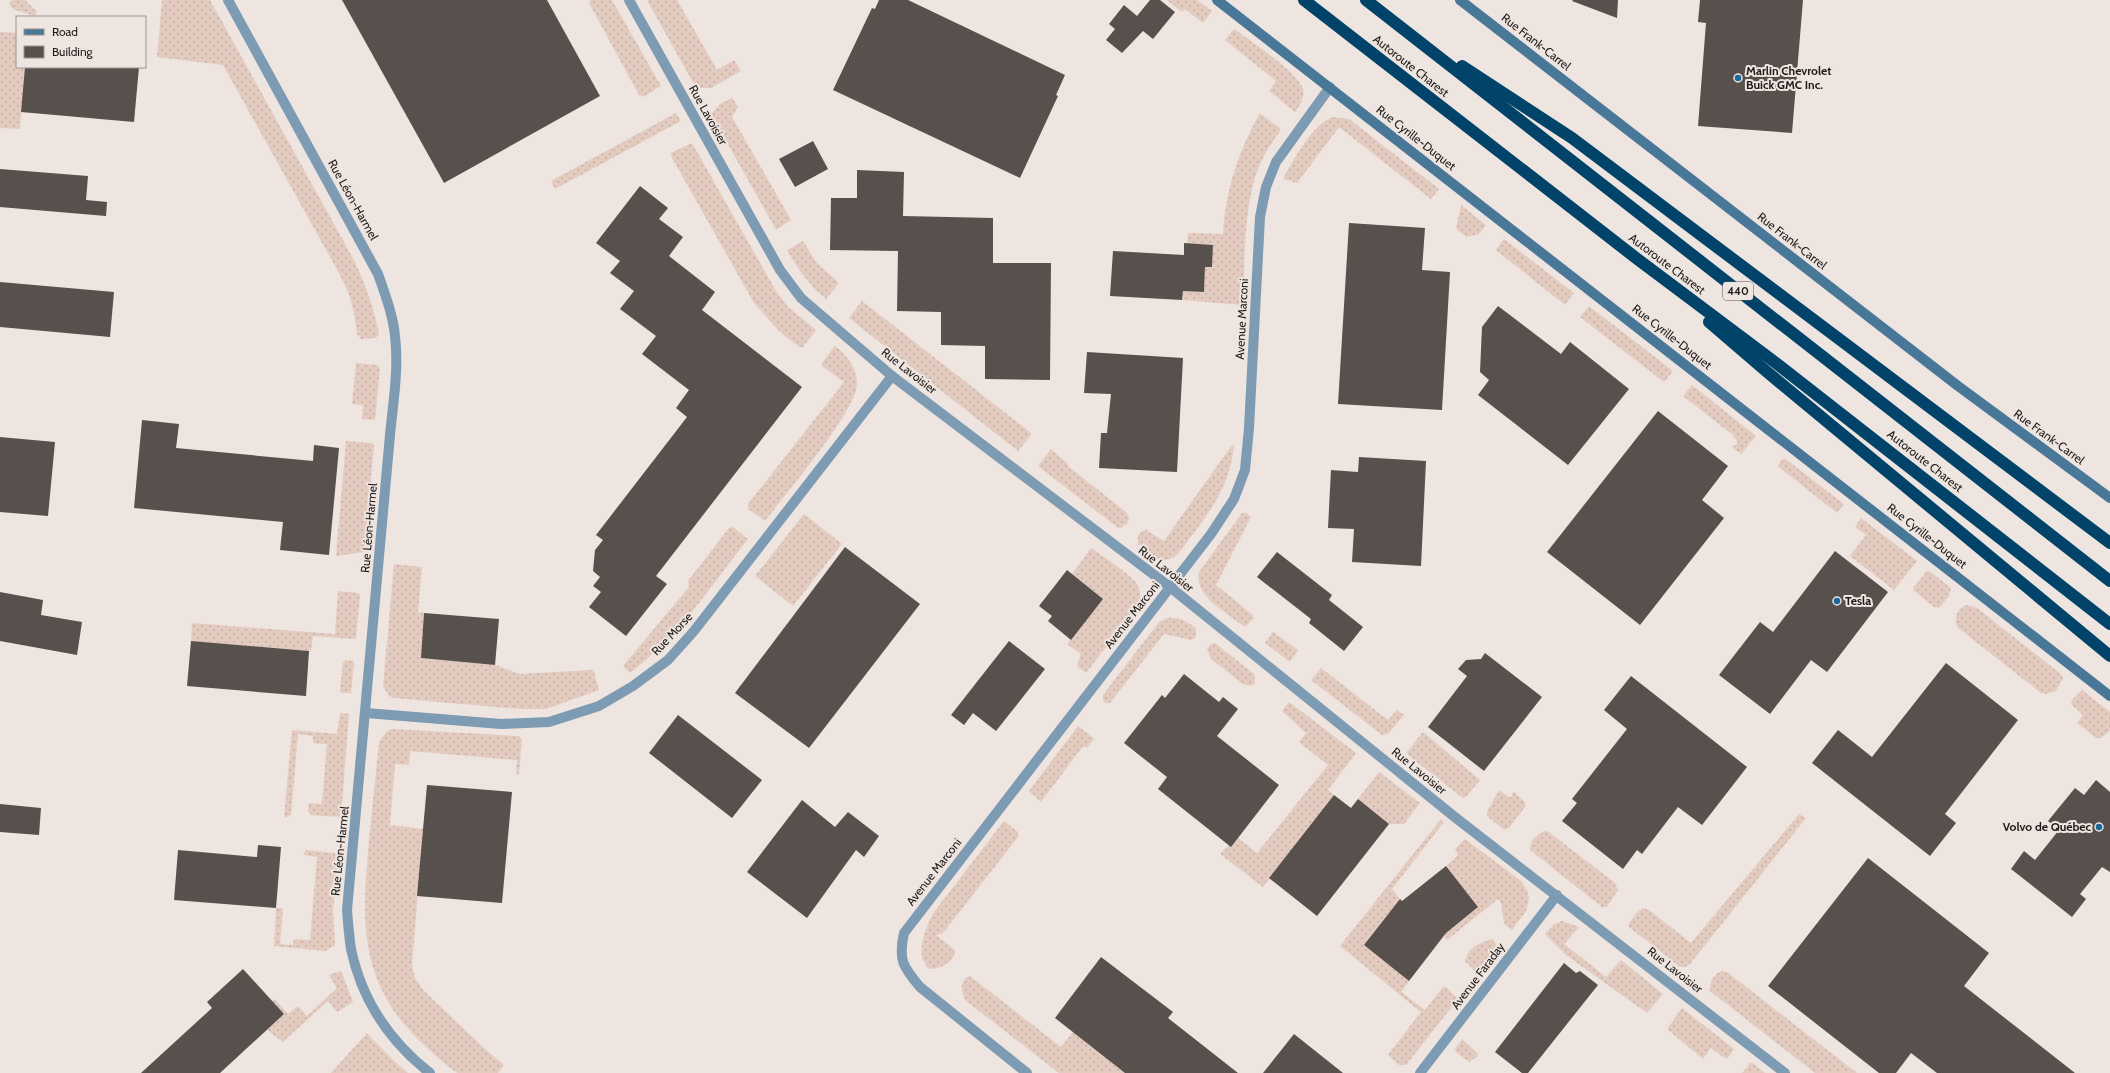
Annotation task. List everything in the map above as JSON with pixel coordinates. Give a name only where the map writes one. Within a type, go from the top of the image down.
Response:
[{"type":"highway","name":"Autoroute Charest","points":[[1304,0],[1636,258],[1772,360],[2110,624]]},
{"type":"highway","name":"Autoroute Charest","points":[[1366,0],[2110,582]]},
{"type":"highway","points":[[1393,21],[1572,138],[2110,543]]},
{"type":"highway","points":[[1636,258],[1766,371],[2110,656]]},
{"type":"street","name":"Rue Léon-Harmel","points":[[228,0],[378,274],[389,306],[394,328],[397,358],[347,910],[351,949],[360,980],[374,1009],[390,1036],[430,1073]]},
{"type":"street","name":"Rue Lavoisier","points":[[629,0],[780,270],[802,298],[892,376],[1170,587],[1456,818],[1557,894],[1785,1073]]},
{"type":"street","name":"Rue Cyrille-Duquet","points":[[1217,0],[2110,696]]},
{"type":"street","name":"Rue Frank-Carrel","points":[[1460,0],[1951,382],[2110,498]]},
{"type":"street","name":"Avenue Marconi","points":[[1027,1073],[920,987],[906,971],[901,959],[904,933],[1170,587],[1234,499],[1245,470],[1249,428],[1260,217],[1266,187],[1276,162],[1330,87]]},
{"type":"street","name":"Rue Morse","points":[[366,713],[501,724],[549,722],[599,706],[633,686],[668,660],[694,631],[892,376]]},
{"type":"street","name":"Avenue Faraday","points":[[1420,1073],[1557,894]]},
{"type":"shaded area","points":[[12,0],[25,0],[37,12],[35,16],[13,9],[9,4]]},
{"type":"shaded area","points":[[162,0],[210,0],[355,262],[375,315],[379,334],[376,338],[361,339],[357,334],[354,312],[349,294],[339,273],[223,65],[157,57]]},
{"type":"shaded area","points":[[591,0],[612,0],[661,86],[643,97],[639,95],[589,3]]},
{"type":"shaded area","points":[[647,0],[677,0],[717,70],[734,60],[741,71],[711,88],[696,88]]},
{"type":"shaded area","points":[[1167,0],[1197,0],[1212,11],[1203,23],[1185,9],[1182,12]]},
{"type":"shaded area","points":[[1234,29],[1284,66],[1300,83],[1303,89],[1303,98],[1295,112],[1269,91],[1276,81],[1225,40]]},
{"type":"shaded area","points":[[0,32],[16,33],[16,68],[25,68],[20,129],[0,128]]},
{"type":"shaded area","points":[[732,98],[738,107],[732,117],[791,220],[776,230],[711,114],[720,104]]},
{"type":"shaded area","points":[[676,113],[681,121],[555,189],[551,181]]},
{"type":"shaded area","points":[[1260,113],[1281,129],[1262,160],[1251,192],[1246,231],[1243,305],[1182,300],[1183,291],[1204,292],[1205,267],[1212,267],[1213,245],[1187,244],[1188,233],[1223,234],[1227,201],[1234,171],[1245,142]]},
{"type":"shaded area","points":[[1332,117],[1349,119],[1439,189],[1431,199],[1339,127],[1297,183],[1283,179],[1310,135],[1324,121]]},
{"type":"shaded area","points":[[692,143],[776,291],[788,307],[816,330],[803,347],[799,347],[779,331],[754,303],[671,156],[671,153]]},
{"type":"shaded area","points":[[1461,205],[1486,225],[1479,234],[1467,237],[1456,229]]},
{"type":"shaded area","points":[[1504,239],[1574,293],[1565,305],[1496,250]]},
{"type":"shaded area","points":[[803,241],[816,262],[839,283],[826,299],[804,276],[787,250]]},
{"type":"shaded area","points":[[862,301],[1031,433],[1018,451],[849,318]]},
{"type":"shaded area","points":[[1589,306],[1673,371],[1664,382],[1580,317]]},
{"type":"shaded area","points":[[835,346],[844,353],[853,367],[857,378],[854,396],[833,432],[765,521],[748,509],[748,504],[844,382],[822,366],[822,363]]},
{"type":"shaded area","points":[[356,363],[376,365],[380,368],[375,420],[362,419],[363,405],[352,404]]},
{"type":"shaded area","points":[[1692,385],[1756,436],[1741,454],[1732,447],[1738,443],[1733,435],[1683,396]]},
{"type":"shaded area","points":[[346,441],[372,443],[374,445],[364,552],[336,556]]},
{"type":"shaded area","points":[[1232,445],[1234,445],[1232,459],[1225,483],[1206,517],[1179,552],[1173,558],[1161,560],[1138,544],[1138,535],[1142,531],[1146,530],[1164,541]]},
{"type":"shaded area","points":[[1051,449],[1068,464],[1069,467],[1126,512],[1129,517],[1128,523],[1121,528],[1117,527],[1038,466]]},
{"type":"shaded area","points":[[1784,458],[1844,504],[1837,513],[1779,467],[1778,465]]},
{"type":"shaded area","points":[[1242,513],[1246,513],[1251,517],[1216,585],[1253,615],[1254,618],[1245,627],[1207,597],[1201,589],[1199,581],[1199,572]]},
{"type":"shaded area","points":[[804,514],[842,544],[793,606],[755,576]]},
{"type":"shaded area","points":[[1861,518],[1917,561],[1894,590],[1850,556],[1866,535],[1855,527]]},
{"type":"shaded area","points":[[733,527],[748,539],[679,627],[647,659],[630,673],[623,666],[689,587],[688,581],[729,528]]},
{"type":"shaded area","points":[[1091,548],[1132,578],[1139,588],[1140,596],[1139,604],[1086,673],[1077,666],[1081,654],[1067,644],[1103,599],[1072,574]]},
{"type":"shaded area","points":[[394,564],[422,567],[418,612],[424,613],[421,658],[495,665],[520,674],[592,670],[594,672],[599,690],[546,709],[519,709],[394,698],[389,696],[383,686]]},
{"type":"shaded area","points":[[1928,570],[1951,588],[1949,596],[1939,608],[1934,607],[1914,591],[1913,588]]},
{"type":"shaded area","points":[[338,591],[358,593],[360,595],[356,639],[313,636],[311,651],[191,641],[192,623],[335,634]]},
{"type":"shaded area","points":[[1967,605],[1977,608],[2062,675],[2063,678],[2056,691],[2046,694],[2041,693],[1957,627],[1957,614],[1961,608]]},
{"type":"shaded area","points":[[1167,618],[1186,621],[1196,628],[1196,637],[1191,640],[1164,634],[1110,703],[1103,701],[1103,695],[1159,622]]},
{"type":"shaded area","points":[[1273,632],[1298,650],[1290,662],[1265,643]]},
{"type":"shaded area","points":[[1215,643],[1254,674],[1255,684],[1250,686],[1243,684],[1211,659],[1207,649],[1211,644]]},
{"type":"shaded area","points":[[345,660],[354,661],[351,693],[342,693],[340,691],[343,662]]},
{"type":"shaded area","points":[[1321,668],[1388,720],[1397,710],[1404,715],[1389,733],[1382,735],[1311,680]]},
{"type":"shaded area","points":[[2082,690],[2110,712],[2110,731],[2101,738],[2096,738],[2077,723],[2083,715],[2072,705],[2071,701]]},
{"type":"shaded area","points":[[1289,702],[1356,753],[1328,790],[1334,795],[1263,887],[1220,854],[1238,838],[1257,853],[1328,765],[1299,742],[1306,733],[1282,711]]},
{"type":"shaded area","points":[[340,713],[349,714],[341,817],[311,815],[308,811],[309,803],[322,804],[327,744],[313,743],[313,736],[298,734],[291,815],[284,818],[292,730],[337,734]]},
{"type":"shaded area","points":[[1078,726],[1094,739],[1087,748],[1083,746],[1041,802],[1029,791]]},
{"type":"shaded area","points":[[392,729],[518,736],[522,739],[519,774],[516,774],[517,760],[410,751],[409,765],[395,764],[390,825],[423,829],[412,964],[415,978],[423,990],[486,1050],[504,1065],[498,1073],[458,1073],[443,1062],[418,1039],[396,1014],[383,992],[374,969],[368,945],[365,920],[365,895],[379,742],[386,732]]},
{"type":"shaded area","points":[[1423,732],[1480,780],[1466,797],[1463,798],[1409,756],[1407,752]]},
{"type":"shaded area","points":[[1379,772],[1420,803],[1404,824],[1389,824],[1358,799]]},
{"type":"shaded area","points":[[1499,790],[1510,798],[1514,792],[1525,802],[1525,807],[1509,828],[1504,830],[1487,816],[1487,812]]},
{"type":"shaded area","points":[[1799,814],[1806,818],[1690,964],[1685,967],[1680,967],[1629,927],[1629,923],[1637,912],[1643,908],[1649,910],[1691,943]]},
{"type":"shaded area","points":[[1441,819],[1444,822],[1392,889],[1400,899],[1364,945],[1409,981],[1401,992],[1425,1010],[1443,987],[1446,987],[1458,999],[1406,1065],[1399,1065],[1388,1055],[1421,1012],[1340,946]]},
{"type":"shaded area","points":[[1004,821],[1018,832],[1018,837],[943,933],[936,935],[955,950],[952,958],[946,964],[938,968],[929,969],[922,956],[922,941],[934,912]]},
{"type":"shaded area","points":[[1545,831],[1549,832],[1615,883],[1618,890],[1607,907],[1602,907],[1530,850],[1534,838]]},
{"type":"shaded area","points":[[1465,839],[1521,881],[1528,892],[1529,899],[1526,911],[1512,930],[1504,924],[1501,903],[1498,899],[1447,940],[1444,937],[1446,933],[1478,907],[1446,866],[1458,855],[1455,849]]},
{"type":"shaded area","points":[[306,850],[334,853],[338,857],[333,910],[335,945],[325,951],[274,946],[276,908],[283,908],[280,944],[293,945],[294,939],[310,940],[317,857],[303,855]]},
{"type":"shaded area","points":[[1562,921],[1579,927],[1564,944],[1606,977],[1621,960],[1663,994],[1647,1013],[1566,955],[1545,934],[1554,924]]},
{"type":"shaded area","points":[[1492,939],[1499,948],[1479,972],[1474,970],[1465,961],[1469,952],[1475,946]]},
{"type":"shaded area","points":[[341,971],[353,1002],[337,1012],[328,1001],[283,1042],[267,1030],[284,1014],[272,1001],[275,999],[288,1014],[298,1006],[307,1016],[337,988],[329,975]]},
{"type":"shaded area","points":[[1722,971],[1727,972],[1857,1073],[1815,1073],[1710,991],[1710,984],[1713,979]]},
{"type":"shaded area","points":[[970,976],[1061,1047],[1073,1032],[1125,1073],[1059,1073],[965,1000],[962,986],[964,980]]},
{"type":"shaded area","points":[[1682,1008],[1734,1049],[1728,1058],[1726,1059],[1711,1048],[1703,1059],[1667,1029]]},
{"type":"shaded area","points":[[367,1033],[393,1060],[408,1073],[331,1073]]},
{"type":"shaded area","points":[[1462,1039],[1477,1053],[1478,1056],[1469,1062],[1456,1052],[1455,1049]]},
{"type":"shaded area","points":[[1750,1063],[1753,1063],[1765,1073],[1742,1073]]},
{"type":"building","points":[[342,0],[547,0],[600,96],[444,183]]},
{"type":"building","points":[[879,0],[908,0],[1065,75],[1056,95],[1058,96],[1020,178],[833,90],[872,8],[875,9]]},
{"type":"building","points":[[1150,0],[1160,0],[1175,12],[1153,39],[1143,31],[1122,53],[1106,40],[1115,29],[1109,24],[1124,5],[1137,16]]},
{"type":"building","points":[[1618,0],[1617,18],[1572,1]]},
{"type":"building","points":[[1700,0],[1803,0],[1792,133],[1698,126],[1706,23],[1698,22]]},
{"type":"building","points":[[25,68],[139,68],[134,122],[21,112]]},
{"type":"building","points":[[813,141],[828,169],[795,187],[779,159]]},
{"type":"building","points":[[0,169],[88,176],[86,200],[107,202],[106,216],[0,207]]},
{"type":"building","points":[[857,170],[904,172],[903,216],[993,218],[993,263],[1051,263],[1050,380],[985,379],[985,346],[941,345],[941,312],[897,311],[898,251],[830,250],[831,198],[857,198]]},
{"type":"building","points":[[640,186],[668,208],[659,219],[683,237],[669,256],[715,292],[702,310],[802,387],[656,576],[667,584],[626,636],[589,607],[601,592],[593,586],[600,577],[593,571],[595,550],[603,540],[596,535],[687,417],[676,408],[689,390],[642,354],[656,336],[620,309],[634,291],[610,273],[620,261],[596,243]]},
{"type":"building","points":[[1349,223],[1425,228],[1422,270],[1450,272],[1442,410],[1338,404]]},
{"type":"building","points":[[1184,243],[1213,245],[1212,267],[1205,267],[1204,292],[1183,291],[1182,300],[1110,296],[1113,251],[1184,255]]},
{"type":"building","points":[[0,282],[114,292],[110,337],[0,327]]},
{"type":"building","points":[[1498,306],[1561,354],[1570,342],[1629,389],[1568,465],[1478,395],[1489,380],[1480,372],[1482,327]]},
{"type":"building","points":[[1087,352],[1183,358],[1177,472],[1099,468],[1101,433],[1107,433],[1111,394],[1084,393]]},
{"type":"building","points":[[1658,411],[1728,466],[1702,500],[1724,518],[1640,625],[1547,552]]},
{"type":"building","points":[[142,420],[179,424],[176,448],[313,461],[314,445],[339,448],[329,555],[280,550],[283,522],[134,508]]},
{"type":"building","points":[[0,437],[55,442],[48,516],[0,512]]},
{"type":"building","points":[[1359,457],[1426,461],[1421,566],[1352,562],[1354,529],[1328,528],[1331,470],[1358,472]]},
{"type":"building","points":[[845,547],[920,604],[809,748],[735,693]]},
{"type":"building","points":[[1835,551],[1888,592],[1827,672],[1811,660],[1770,714],[1719,675],[1760,622],[1773,632]]},
{"type":"building","points":[[1277,552],[1332,595],[1329,600],[1363,627],[1344,651],[1309,623],[1311,619],[1257,577]]},
{"type":"building","points":[[1067,570],[1103,599],[1071,640],[1048,621],[1052,616],[1039,606]]},
{"type":"building","points":[[0,592],[43,600],[41,615],[82,622],[77,655],[0,641]]},
{"type":"building","points":[[424,613],[499,619],[495,665],[421,658]]},
{"type":"building","points":[[191,641],[309,651],[306,696],[187,686]]},
{"type":"building","points":[[1009,641],[1045,669],[996,731],[973,713],[964,725],[951,715]]},
{"type":"building","points":[[1485,653],[1542,697],[1484,771],[1428,727],[1467,676],[1458,669],[1466,660],[1481,659]]},
{"type":"building","points":[[1946,663],[2018,720],[1945,814],[1956,823],[1930,856],[1812,763],[1838,730],[1872,757]]},
{"type":"building","points":[[1184,674],[1219,702],[1223,697],[1238,709],[1217,736],[1279,785],[1231,847],[1158,789],[1167,777],[1124,743],[1162,695],[1165,698]]},
{"type":"building","points":[[1631,676],[1747,767],[1702,825],[1678,807],[1642,854],[1637,850],[1623,869],[1562,821],[1577,803],[1572,799],[1627,729],[1604,710]]},
{"type":"building","points":[[678,715],[762,780],[732,818],[649,753]]},
{"type":"building","points":[[2096,780],[2110,792],[2110,872],[2102,867],[2080,894],[2086,899],[2072,917],[2011,869],[2024,851],[2035,860],[2059,830],[2048,821],[2075,788],[2084,795]]},
{"type":"building","points":[[427,785],[512,792],[502,903],[417,896]]},
{"type":"building","points":[[1334,795],[1351,808],[1358,799],[1389,824],[1317,916],[1269,878]]},
{"type":"building","points":[[802,800],[835,827],[848,812],[879,836],[864,857],[856,850],[807,918],[747,872]]},
{"type":"building","points":[[0,804],[41,808],[39,835],[0,832]]},
{"type":"building","points":[[258,845],[281,847],[276,908],[174,900],[178,850],[257,857]]},
{"type":"building","points":[[1868,858],[1989,953],[1964,986],[2075,1073],[1937,1073],[1911,1053],[1896,1073],[1879,1073],[1768,986]]},
{"type":"building","points":[[1446,866],[1478,907],[1446,933],[1409,981],[1364,945],[1400,899],[1402,901]]},
{"type":"building","points":[[1101,957],[1173,1012],[1168,1018],[1238,1073],[1125,1073],[1055,1018]]},
{"type":"building","points":[[1564,963],[1576,973],[1580,971],[1598,985],[1528,1073],[1522,1073],[1495,1052]]},
{"type":"building","points":[[243,969],[284,1014],[220,1073],[141,1073],[212,1008],[207,1002]]},
{"type":"building","points":[[1294,1034],[1343,1073],[1263,1073]]},
{"type":"place","name":"Marlin Chevrolet Buick GMC Inc.","points":[[1738,78]]},
{"type":"place","name":"Tesla","points":[[1837,601]]},
{"type":"place","name":"Volvo de Québec","points":[[2099,827]]}]
